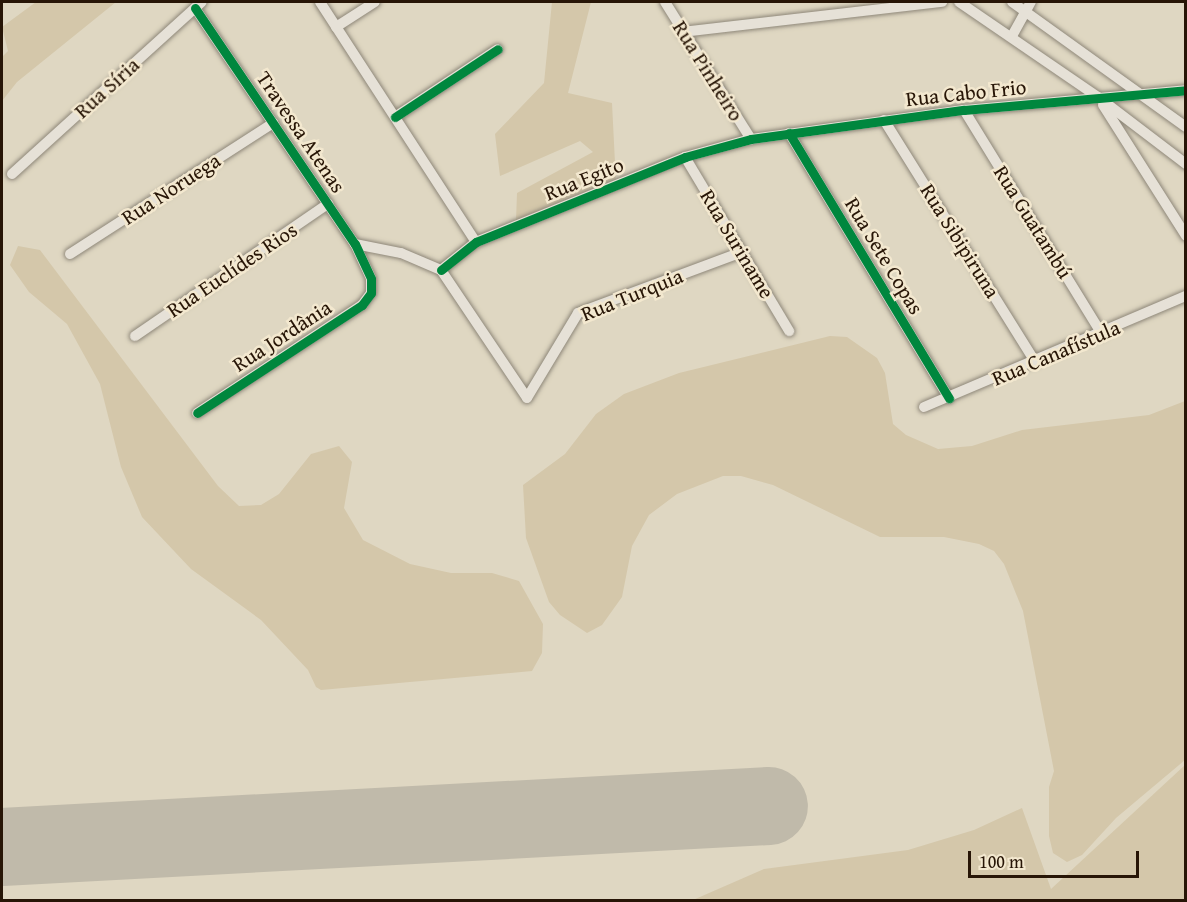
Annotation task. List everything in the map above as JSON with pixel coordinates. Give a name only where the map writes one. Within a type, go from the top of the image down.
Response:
[{"type":"street","points":[[321,2],[476,242]]},
{"type":"street","points":[[336,27],[375,2]]},
{"type":"street","name":"Rua Pinheiro","points":[[665,2],[751,139]]},
{"type":"street","points":[[682,32],[942,2]]},
{"type":"street","points":[[959,2],[1012,36],[1098,97],[1185,164]]},
{"type":"street","points":[[1012,2],[1029,7],[1185,127]]},
{"type":"street","name":"Travessa Atenas","points":[[198,5],[273,123],[355,244],[371,279]]},
{"type":"street","name":"Rua Síria","points":[[12,174],[198,5]]},
{"type":"street","points":[[1012,36],[1029,7]]},
{"type":"street","points":[[395,117],[498,49]]},
{"type":"street","name":"Rua Cabo Frio","points":[[751,139],[789,132],[964,110],[1185,90]]},
{"type":"street","points":[[1098,97],[1185,236]]},
{"type":"street","name":"Rua Guatambú","points":[[964,110],[1102,334]]},
{"type":"street","name":"Rua Sibipiruna","points":[[884,120],[1035,362]]},
{"type":"street","name":"Rua Noruega","points":[[70,254],[273,123]]},
{"type":"street","name":"Rua Sete Copas","points":[[789,132],[949,398]]},
{"type":"street","name":"Rua Egito","points":[[441,270],[476,242],[685,157],[751,139]]},
{"type":"street","name":"Rua Suriname","points":[[685,157],[789,331]]},
{"type":"street","name":"Rua Euclídes Rios","points":[[135,336],[328,204]]},
{"type":"street","points":[[355,244],[401,253],[441,270]]},
{"type":"street","name":"Rua Turquia","points":[[441,270],[527,398],[578,313],[742,252]]},
{"type":"street","name":"Rua Jordânia","points":[[197,413],[362,305],[371,293],[371,279]]},
{"type":"street","name":"Rua Canafístula","points":[[924,407],[1102,334],[1185,296]]},
{"type":"shaded area","points":[[36,2],[116,2],[17,82],[2,101],[2,57],[8,51],[2,27]]},
{"type":"shaded area","points":[[552,2],[591,2],[568,93],[612,103],[616,183],[516,221],[517,193],[593,152],[580,141],[500,176],[495,134],[544,83]]},
{"type":"shaded area","points":[[18,246],[40,250],[218,486],[239,506],[261,505],[279,494],[311,454],[339,446],[352,462],[344,508],[363,540],[410,564],[451,573],[492,573],[519,581],[543,624],[542,653],[532,671],[321,690],[316,687],[308,670],[261,620],[191,569],[142,517],[121,467],[100,384],[67,324],[29,292],[10,265]]},
{"type":"shaded area","points":[[830,336],[847,337],[877,358],[885,373],[893,424],[906,435],[938,449],[972,446],[1022,430],[1149,415],[1185,401],[1185,760],[1116,818],[1082,855],[1067,862],[1053,853],[1049,836],[1049,787],[1054,771],[1023,611],[1004,564],[994,551],[979,544],[944,537],[880,537],[773,485],[741,476],[723,476],[677,494],[649,515],[632,546],[622,597],[602,625],[587,633],[560,615],[549,602],[526,538],[523,485],[565,454],[596,414],[624,394],[679,373]]},
{"type":"shaded area","points":[[1185,765],[1185,900],[693,900],[764,869],[908,850],[974,830],[1022,808],[1051,889]]},
{"type":"runway","points":[[2,847],[769,806]]},
{"type":"cycle path","points":[[195,8],[355,244],[371,279],[371,293],[362,305],[197,413]]},
{"type":"cycle path","points":[[395,117],[498,49]]},
{"type":"cycle path","points":[[441,270],[476,242],[685,157],[751,139],[964,110],[1186,90]]},
{"type":"cycle path","points":[[789,133],[949,398]]}]
